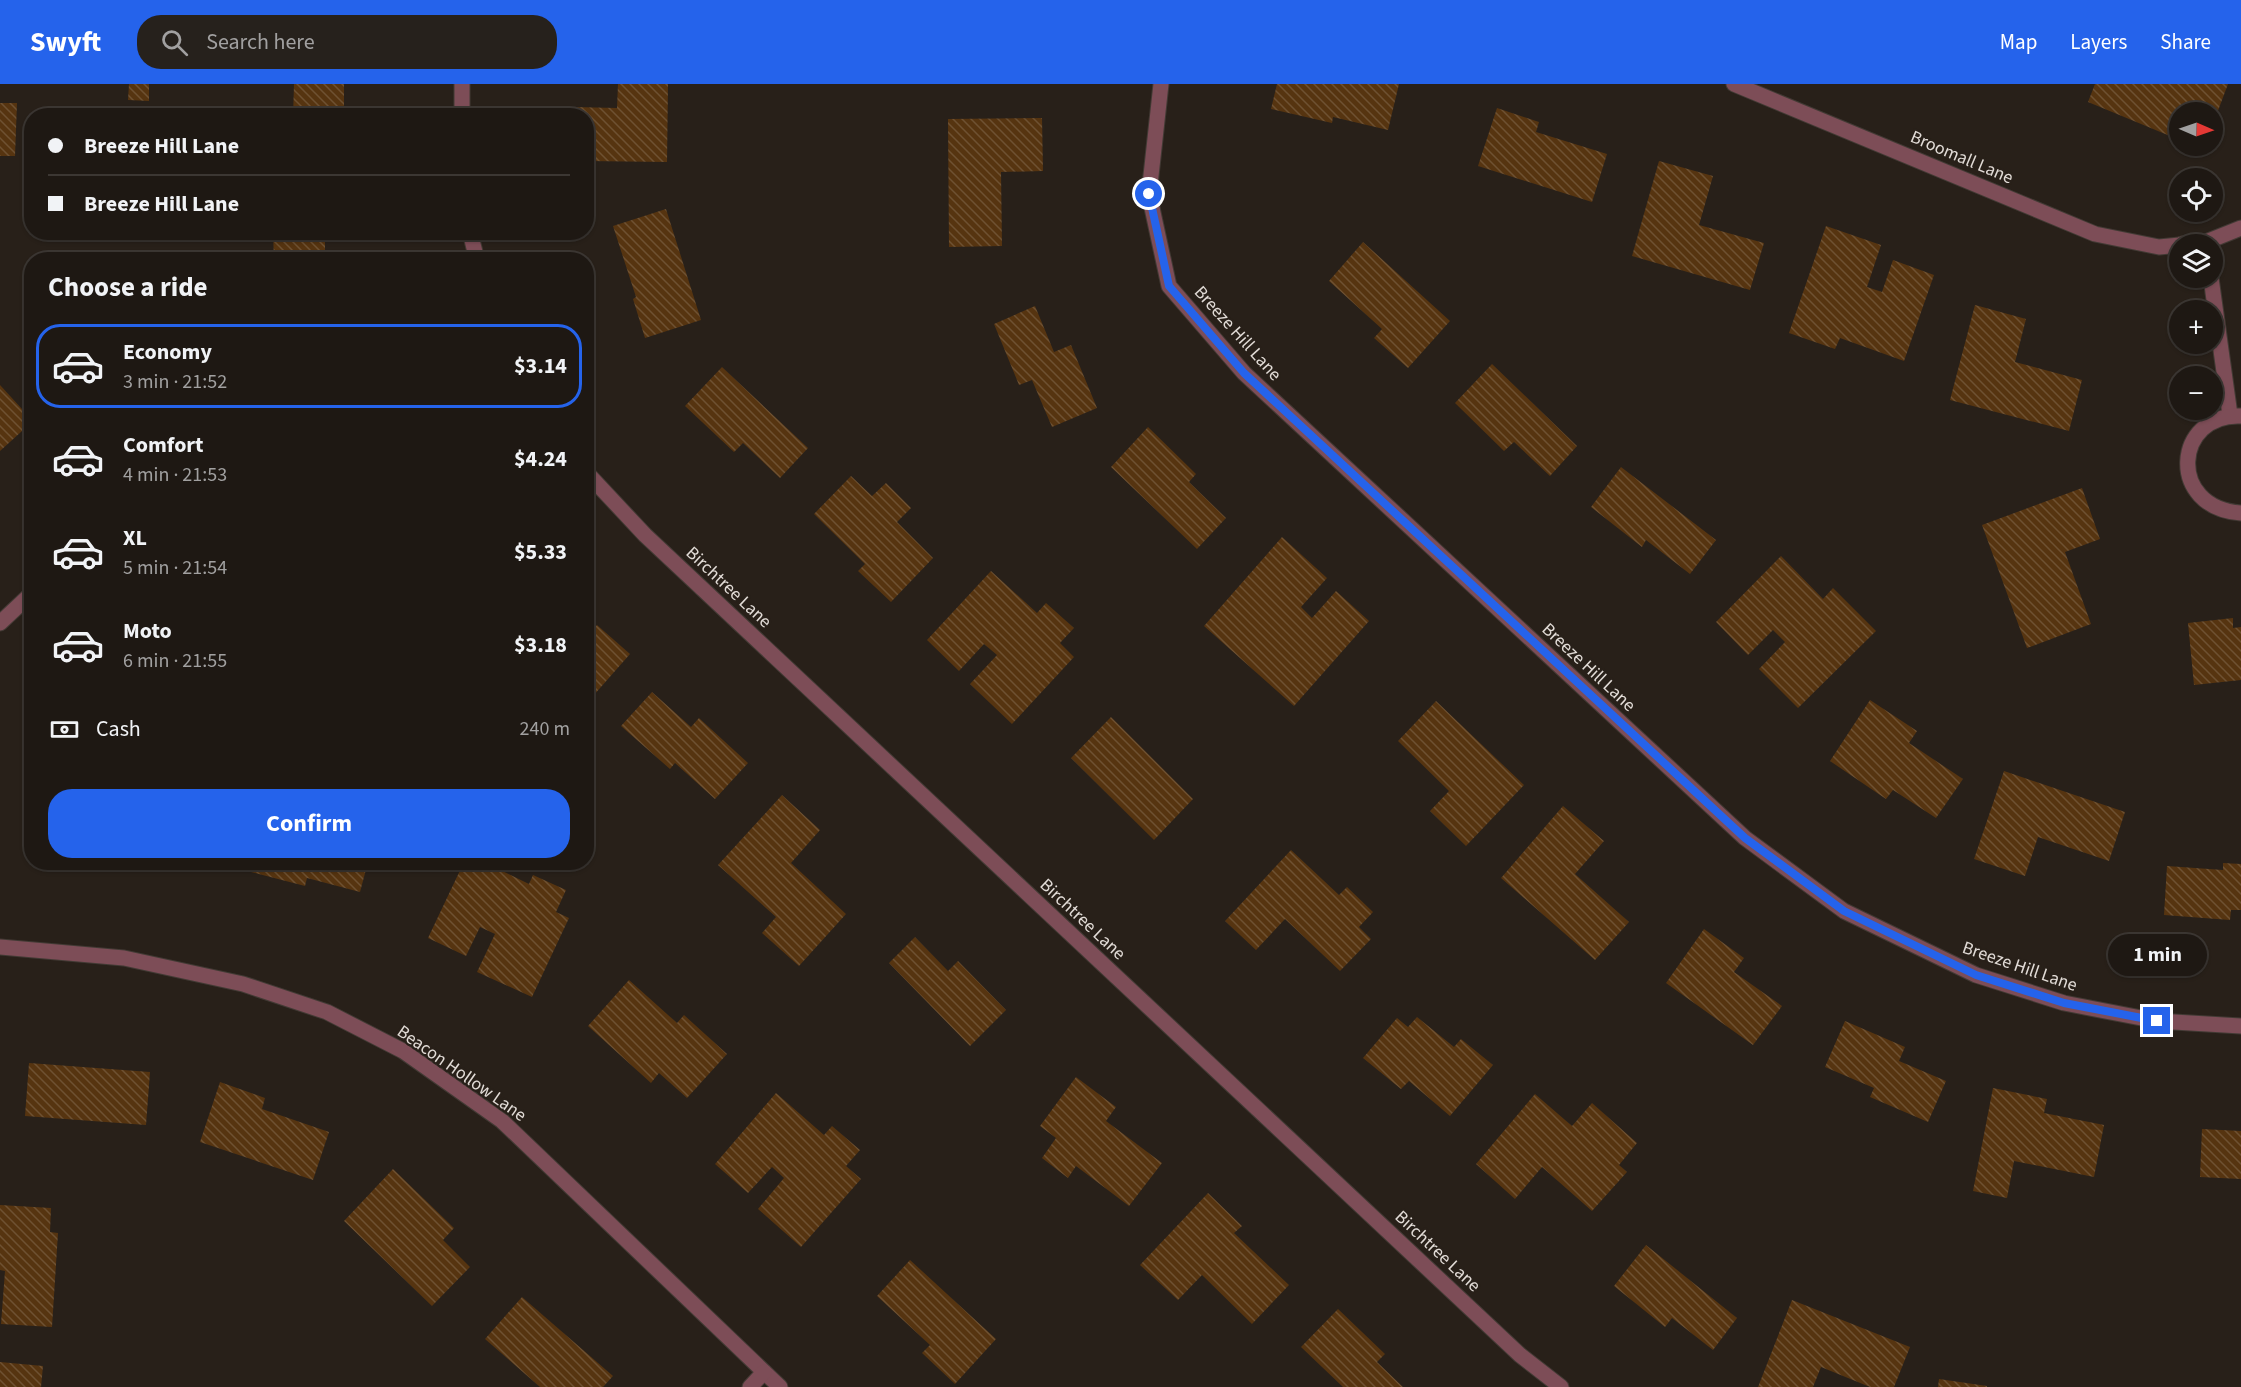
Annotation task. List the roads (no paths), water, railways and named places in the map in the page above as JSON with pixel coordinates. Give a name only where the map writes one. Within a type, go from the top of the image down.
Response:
[{"type":"street","points":[[462,84],[462,108]]},
{"type":"street","name":"Breeze Hill Lane","points":[[1161,84],[1149,194],[1169,286],[1244,373],[1745,838],[1844,911],[1976,975],[2064,1003],[2157,1021],[2241,1026]]},
{"type":"street","name":"Broomall Lane","points":[[1734,84],[2096,234],[2158,247],[2169,246]]},
{"type":"street","name":"Broomall Lane","points":[[2223,236],[2241,228]]},
{"type":"street","points":[[2213,288],[2236,415],[2214,420],[2200,430],[2191,445],[2187,461],[2189,478],[2198,494],[2209,505],[2225,512],[2241,513]]},
{"type":"street","name":"Birchtree Lane","points":[[594,480],[654,544],[1520,1355],[1561,1387]]},
{"type":"street","points":[[0,623],[24,600]]},
{"type":"street","name":"Beacon Hollow Lane","points":[[0,947],[124,958],[243,984],[327,1012],[403,1052],[502,1121],[780,1387]]},
{"type":"street","points":[[750,1387],[764,1372]]}]
